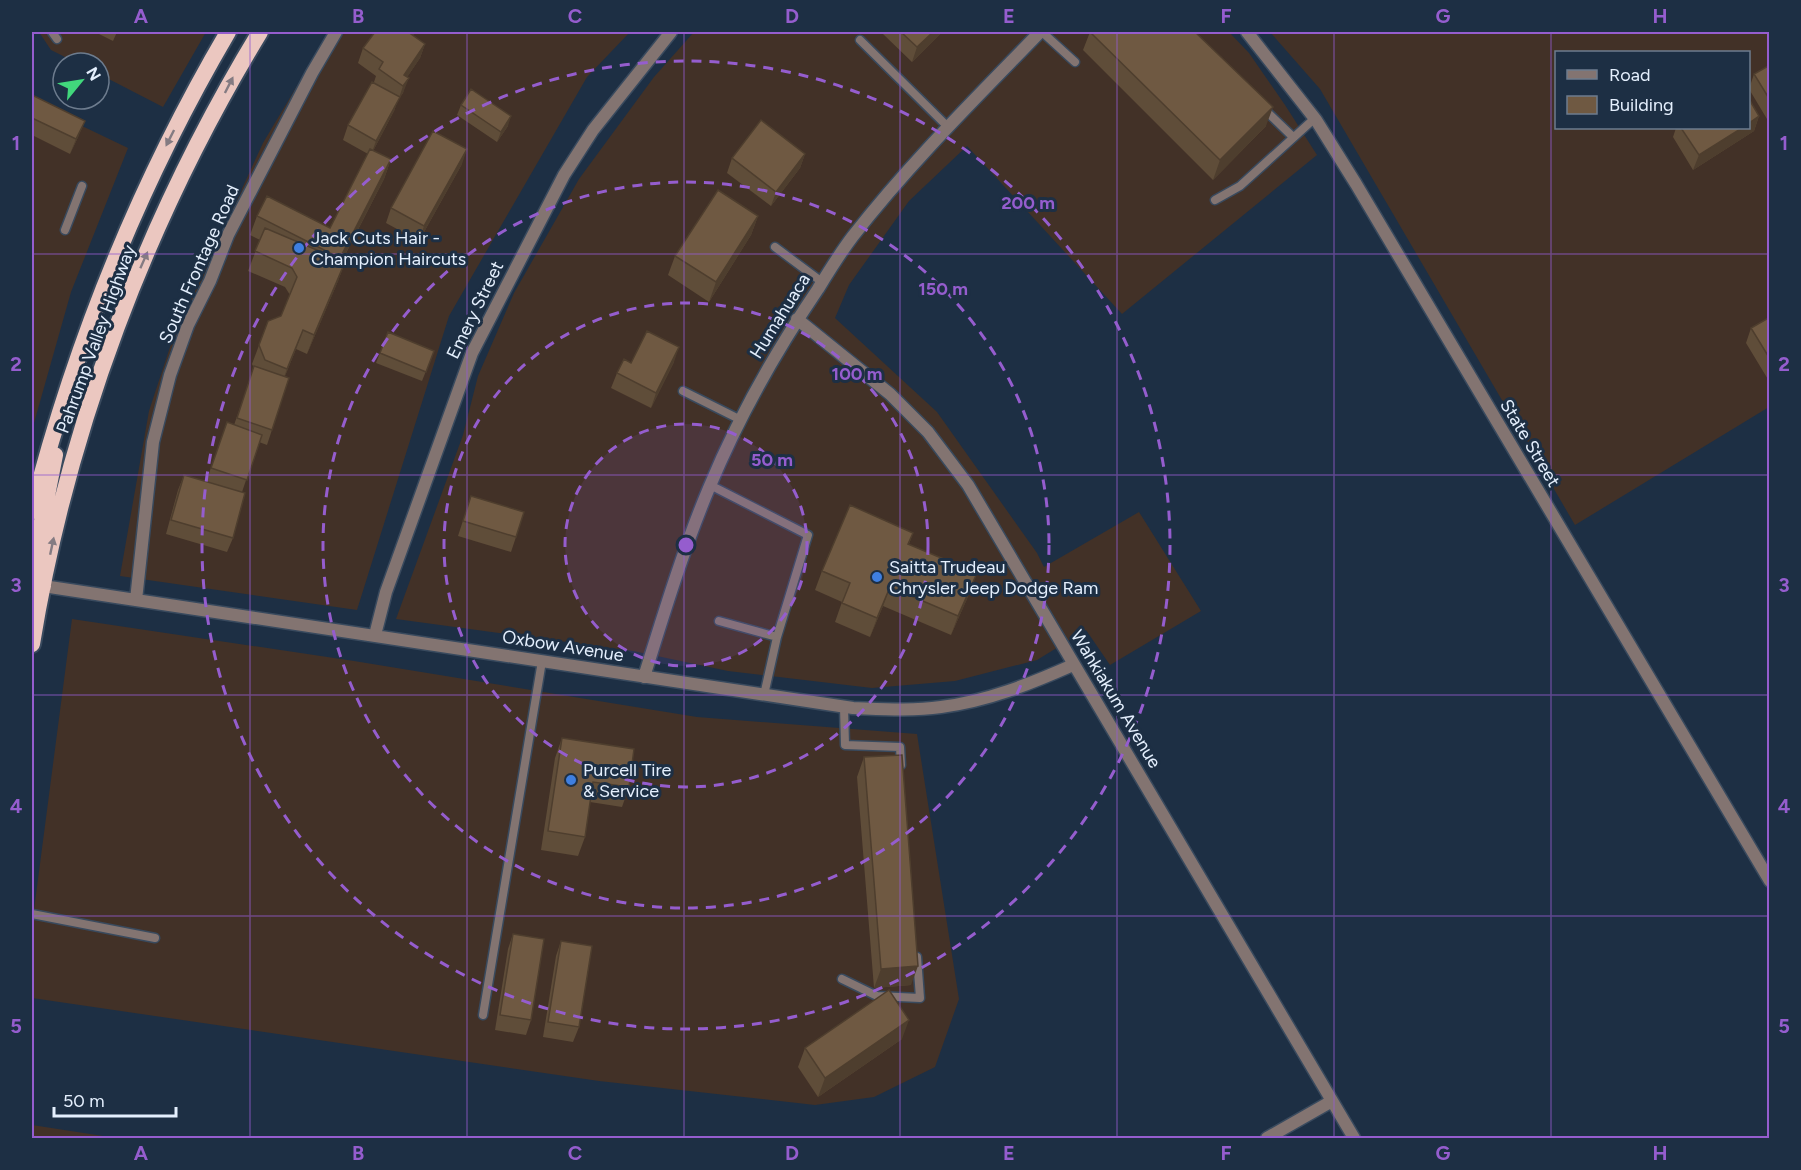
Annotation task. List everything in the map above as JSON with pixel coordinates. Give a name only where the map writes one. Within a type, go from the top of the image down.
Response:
[{"type":"highway","name":"Pahrump Valley Highway","points":[[32,511],[64,398],[95,307],[142,195],[206,68],[228,32]]},
{"type":"highway","name":"Pahrump Valley Highway","points":[[32,644],[43,586],[76,450],[130,290],[178,184],[239,66],[260,32]]},
{"type":"highway","points":[[43,586],[34,576],[33,567],[53,474],[64,398]]},
{"type":"street","name":"South Frontage Road","points":[[136,600],[153,442],[170,375],[184,335],[210,281],[228,235],[312,73],[336,32]]},
{"type":"street","name":"Emery Street","points":[[375,635],[386,592],[472,353],[564,175],[593,130],[671,32]]},
{"type":"street","name":"Humahuaca","points":[[644,677],[680,564],[711,485],[741,420],[797,319],[852,237],[948,127],[1041,32]]},
{"type":"street","name":"State Street","points":[[1247,32],[1315,118],[1362,194],[1770,881]]},
{"type":"street","name":"Wahkiakum Avenue","points":[[797,319],[890,394],[928,432],[968,485],[1354,1138]]},
{"type":"street","name":"Oxbow Avenue","points":[[43,586],[844,707],[897,710],[950,706],[1018,689],[1073,666]]},
{"type":"street","points":[[1267,1138],[1332,1101]]},
{"type":"lane","points":[[1041,32],[1075,62]]},
{"type":"lane","points":[[860,40],[948,127]]},
{"type":"lane","points":[[1257,102],[1293,137]]},
{"type":"lane","points":[[1215,200],[1240,186],[1315,118]]},
{"type":"lane","points":[[65,230],[82,186]]},
{"type":"lane","points":[[775,247],[822,282]]},
{"type":"lane","points":[[683,391],[741,420]]},
{"type":"lane","points":[[711,485],[808,535],[777,637],[764,695]]},
{"type":"lane","points":[[719,621],[777,637]]},
{"type":"lane","points":[[483,1015],[542,662]]},
{"type":"lane","points":[[844,707],[845,745],[900,747],[902,771]]},
{"type":"lane","points":[[32,914],[155,938]]},
{"type":"lane","points":[[842,979],[877,996],[920,998],[916,950]]},
{"type":"shaded area","points":[[39,32],[206,32],[163,107],[111,80],[111,51],[51,50]]},
{"type":"shaded area","points":[[329,32],[630,32],[587,77],[449,316],[357,610],[120,576],[149,411],[172,341],[263,143]]},
{"type":"shaded area","points":[[694,32],[1229,32],[1249,53],[1317,155],[1122,314],[967,146],[909,201],[849,285],[835,318],[937,412],[1037,553],[1044,567],[1139,512],[1201,611],[1110,665],[1086,630],[1037,660],[955,681],[872,688],[728,671],[633,651],[396,619],[463,435],[478,376],[514,293],[579,179],[654,77]]},
{"type":"shaded area","points":[[1270,32],[1769,32],[1769,407],[1575,525],[1320,89]]},
{"type":"shaded area","points":[[32,102],[128,148],[71,292],[32,430]]},
{"type":"shaded area","points":[[72,619],[354,661],[697,717],[917,734],[959,999],[935,1067],[874,1097],[815,1105],[599,1081],[32,998],[32,925]]},
{"type":"shaded area","points":[[32,1125],[116,1138],[32,1138]]},
{"type":"building","points":[[375,32],[408,32],[425,44],[404,75],[409,78],[403,86],[379,69],[383,62],[363,48]]},
{"type":"building","points":[[901,32],[933,32],[917,47]]},
{"type":"building","points":[[1090,32],[1195,32],[1273,107],[1220,160]]},
{"type":"building","points":[[1770,65],[1770,100],[1754,74]]},
{"type":"building","points":[[372,82],[400,97],[376,141],[348,125]]},
{"type":"building","points":[[471,89],[511,116],[501,132],[461,105]]},
{"type":"building","points":[[32,95],[51,104],[51,111],[65,111],[85,121],[76,139],[32,118]]},
{"type":"building","points":[[1750,101],[1759,116],[1750,122]]},
{"type":"building","points":[[761,120],[805,154],[776,192],[732,158]]},
{"type":"building","points":[[1682,129],[1740,129],[1699,155]]},
{"type":"building","points":[[433,131],[467,149],[424,226],[391,208]]},
{"type":"building","points":[[370,149],[391,159],[340,258],[257,216],[267,196],[330,228]]},
{"type":"building","points":[[718,190],[758,216],[716,282],[675,256]]},
{"type":"building","points":[[265,228],[345,262],[314,335],[303,330],[287,369],[265,360],[259,345],[268,321],[281,316],[297,277],[292,268],[255,251]]},
{"type":"building","points":[[1770,317],[1770,359],[1751,328]]},
{"type":"building","points":[[647,331],[679,347],[656,393],[617,373],[624,359],[631,363]]},
{"type":"building","points":[[388,332],[434,351],[426,372],[380,353]]},
{"type":"building","points":[[254,366],[289,378],[272,430],[237,418]]},
{"type":"building","points":[[227,422],[262,435],[247,480],[211,468]]},
{"type":"building","points":[[184,475],[245,493],[233,538],[171,520]]},
{"type":"building","points":[[471,496],[524,512],[516,537],[463,521]]},
{"type":"building","name":"Saitta Trudeau Chrysler Jeep Dodge Ram","points":[[850,505],[913,533],[908,544],[977,573],[958,616],[890,587],[877,618],[842,603],[850,583],[822,571]]},
{"type":"building","points":[[562,738],[634,749],[629,787],[593,782],[585,837],[548,831]]},
{"type":"building","points":[[902,755],[918,966],[881,969],[864,757]]},
{"type":"building","points":[[513,934],[544,939],[531,1020],[500,1015]]},
{"type":"building","points":[[561,941],[592,946],[579,1027],[548,1022]]},
{"type":"building","points":[[889,990],[909,1020],[825,1078],[805,1048]]},
{"type":"place","name":"Jack Cuts Hair - Champion Haircuts","points":[[299,248]]},
{"type":"place","name":"Saitta Trudeau Chrysler Jeep Dodge Ram","points":[[877,577]]},
{"type":"place","name":"Purcell Tire & Service","points":[[571,780]]}]
